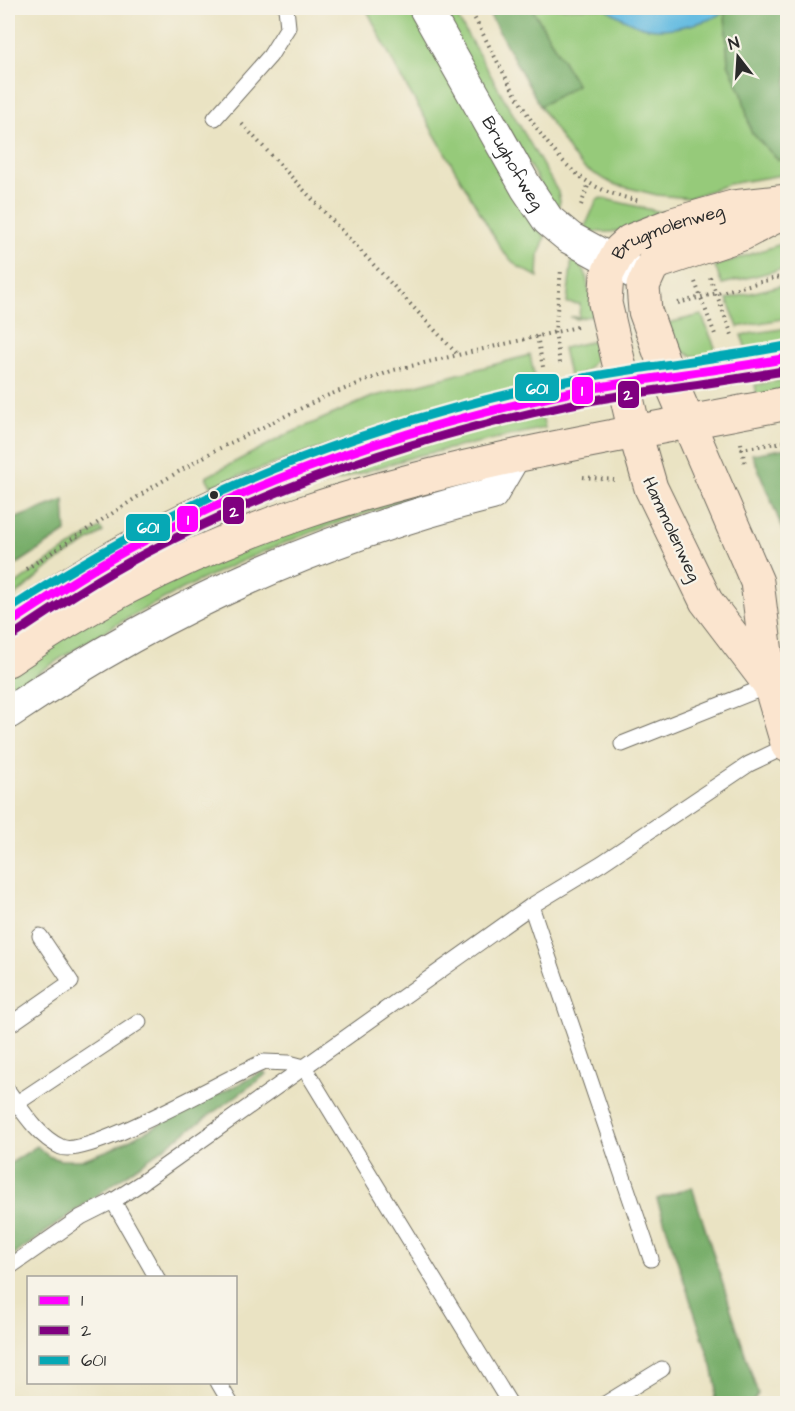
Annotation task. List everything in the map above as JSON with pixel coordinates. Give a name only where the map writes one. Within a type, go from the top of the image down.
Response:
[{"type":"main road","name":"Brugmolenweg","points":[[609,319],[605,303],[607,275],[612,262],[630,241],[673,224],[733,207],[788,201]]},
{"type":"main road","name":"Brugmolenweg","points":[[669,378],[645,311],[642,294],[644,278],[657,262],[742,234],[788,210]]},
{"type":"main road","name":"Hammolenweg","points":[[609,319],[646,475],[706,601],[770,685]]},
{"type":"main road","points":[[8,624],[69,582],[128,549],[241,492],[309,464],[391,436],[565,393],[788,358]]},
{"type":"main road","name":"Hammolenweg","points":[[669,378],[757,582],[770,685],[788,746]]},
{"type":"main road","points":[[8,660],[89,608],[212,547],[302,513],[400,484],[513,458],[788,403]]},
{"type":"street","name":"Brughofweg","points":[[425,8],[526,187],[548,220],[570,238],[644,278]]},
{"type":"street","points":[[8,713],[68,673],[134,634],[280,563],[364,530],[430,509],[492,494],[513,458]]},
{"type":"lane","points":[[215,118],[270,56],[288,27],[285,8]]},
{"type":"lane","points":[[622,744],[770,685]]},
{"type":"lane","points":[[8,1268],[81,1217],[113,1201],[531,906],[602,863],[749,764],[788,746]]},
{"type":"lane","points":[[531,906],[651,1259]]},
{"type":"lane","points":[[8,1026],[71,982],[40,936]]},
{"type":"lane","points":[[139,1023],[12,1097],[37,1128],[53,1142],[63,1148],[74,1149],[128,1129],[264,1062],[304,1067],[510,1404]]},
{"type":"lane","points":[[113,1201],[156,1276]]},
{"type":"lane","points":[[605,1404],[662,1369]]},
{"type":"lane","points":[[219,1384],[231,1404]]},
{"type":"path","points":[[468,8],[547,144],[575,173],[589,183],[608,192],[647,202]]},
{"type":"path","points":[[226,106],[459,355]]},
{"type":"path","points":[[700,297],[788,275]]},
{"type":"path","points":[[17,576],[156,484],[235,441],[324,397],[384,374],[609,319]]},
{"type":"path","points":[[742,449],[788,441]]},
{"type":"path","points":[[574,479],[583,477],[607,481],[646,475]]},
{"type":"green space","points":[[366,8],[412,8],[545,237],[539,255],[538,277],[517,266],[503,252],[397,70]]},
{"type":"green space","points":[[436,8],[452,8],[558,192],[560,201],[557,212]]},
{"type":"green space","points":[[486,8],[532,8],[577,85],[540,106]]},
{"type":"green space","points":[[532,8],[605,8],[624,19],[699,22],[725,12],[728,63],[742,94],[751,132],[778,160],[787,159],[787,174],[729,184],[689,198],[657,195],[613,184],[584,168],[571,154],[540,106],[577,85]]},
{"type":"green space","points":[[729,8],[787,8],[787,159],[778,160],[751,132],[742,94],[728,63],[725,12]]},
{"type":"green space","points":[[601,198],[661,212],[633,226],[615,231],[595,232],[584,229],[597,200]]},
{"type":"green space","points":[[787,242],[787,268],[722,284],[715,266]]},
{"type":"green space","points":[[572,257],[585,271],[594,315],[577,319],[570,317],[579,317],[580,304],[567,303]]},
{"type":"green space","points":[[787,284],[787,318],[738,327],[727,299]]},
{"type":"green space","points":[[701,315],[719,357],[699,357],[684,352],[678,348],[668,334],[664,324]]},
{"type":"green space","points":[[787,328],[787,347],[748,354],[741,335]]},
{"type":"green space","points":[[598,340],[595,360],[582,373],[570,380],[563,348]]},
{"type":"green space","points":[[530,355],[537,389],[300,455],[211,486],[206,477],[286,435],[372,397]]},
{"type":"green space","points":[[787,379],[787,394],[758,400],[755,385]]},
{"type":"green space","points":[[540,408],[545,428],[416,456],[257,505],[203,528],[8,650],[8,634],[48,608],[286,485]]},
{"type":"green space","points":[[788,448],[787,540],[752,454]]},
{"type":"green space","points":[[486,473],[484,482],[359,516],[297,538],[235,564],[117,624],[8,694],[8,670],[88,617],[258,539]]},
{"type":"green space","points":[[64,500],[66,532],[8,570],[8,521]]},
{"type":"green space","points":[[100,528],[103,532],[51,565],[8,602],[8,590],[49,560]]},
{"type":"green space","points":[[262,1072],[267,1074],[8,1259],[8,1165],[37,1146],[48,1156],[61,1160],[81,1160],[109,1150]]},
{"type":"green space","points":[[692,1187],[758,1394],[752,1403],[714,1403],[716,1385],[712,1366],[657,1199]]},
{"type":"water","points":[[605,8],[729,8],[703,22],[656,29],[636,25]]},
{"type":"transit line","name":"601","points":[[8,610],[74,569],[206,498],[342,443],[413,420],[562,382],[786,346]]},
{"type":"transit line","name":"1","points":[[8,624],[73,582],[140,543],[241,494],[346,454],[453,421],[563,394],[788,358]]},
{"type":"transit line","name":"2","points":[[15,634],[95,582],[146,553],[247,505],[352,464],[459,431],[568,405],[788,370]]}]
